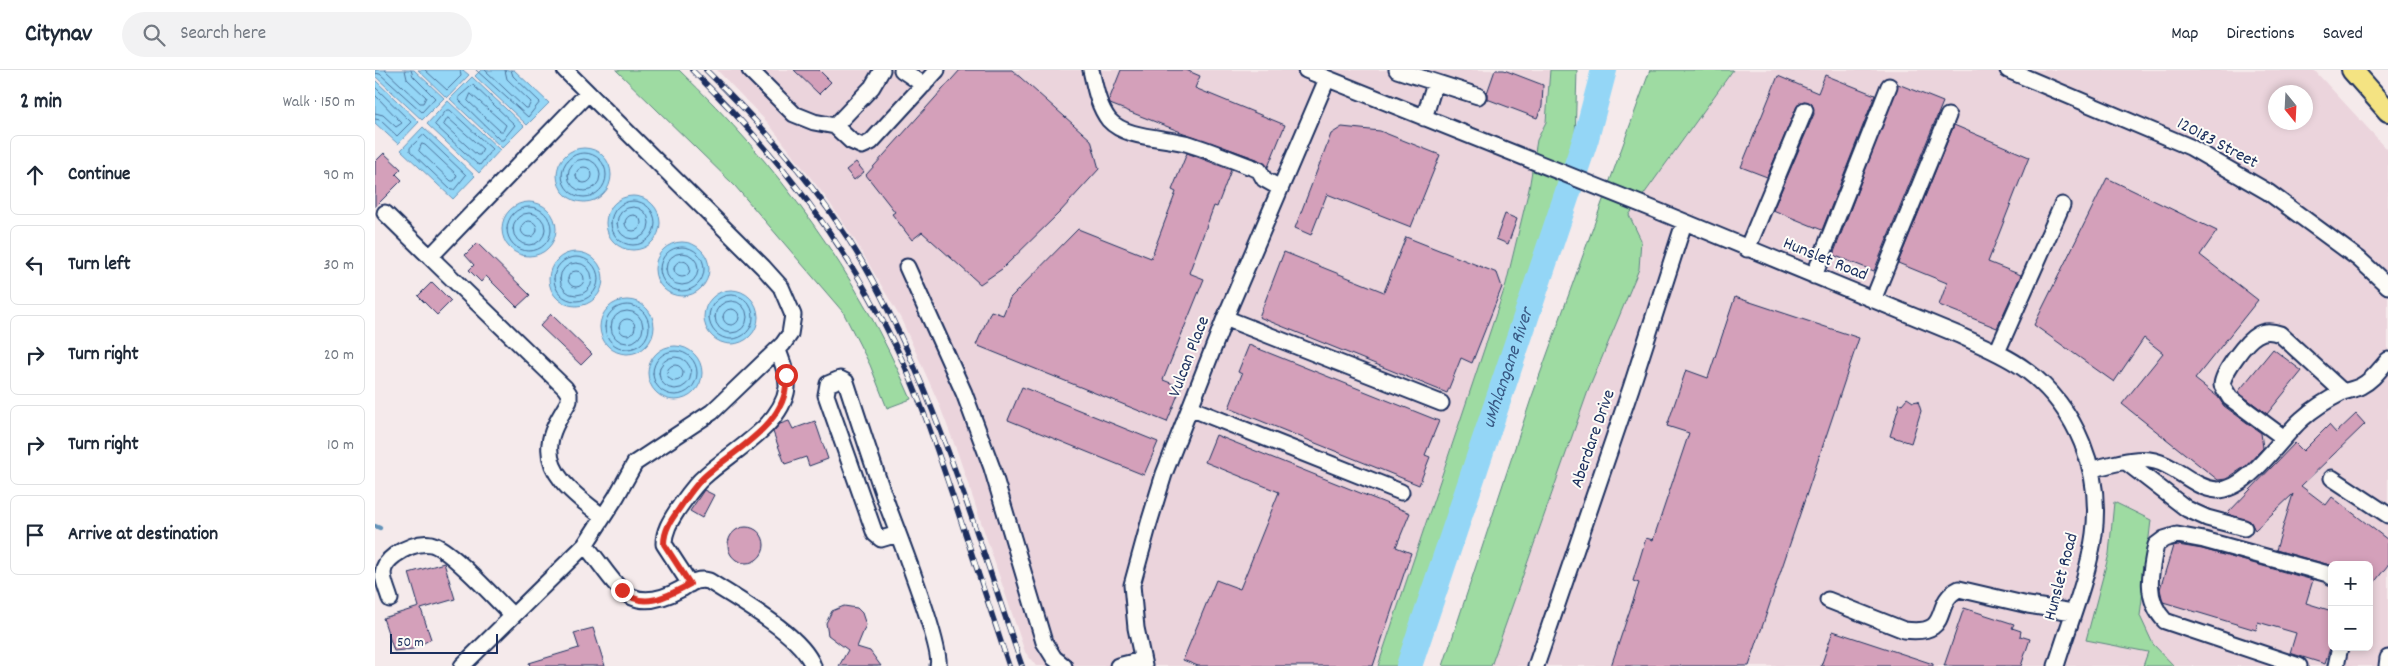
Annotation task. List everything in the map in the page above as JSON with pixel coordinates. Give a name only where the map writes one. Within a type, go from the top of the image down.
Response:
[{"type":"main road","points":[[2352,70],[2388,111]]},
{"type":"street","points":[[463,666],[512,615],[585,545],[635,463],[712,412],[778,350],[790,334],[793,324],[790,304],[781,287],[565,70]]},
{"type":"street","points":[[750,70],[794,114],[814,122],[835,126],[858,146],[871,142],[937,70]]},
{"type":"street","points":[[835,126],[872,87],[882,70]]},
{"type":"street","points":[[902,70],[924,85]]},
{"type":"street","points":[[1091,70],[1099,103],[1111,122],[1121,128],[1158,139],[1187,143],[1259,170],[1264,178],[1280,188]]},
{"type":"street","name":"Hunslet Road","points":[[1306,70],[1333,77],[1424,118],[1873,300],[1997,352],[2026,370],[2050,391],[2071,418],[2092,469],[2095,513],[2094,535],[2056,666]]},
{"type":"street","points":[[1397,70],[1477,96]]},
{"type":"street","name":"120183 Street","points":[[2008,70],[2190,147],[2268,192],[2359,259],[2388,286]]},
{"type":"street","name":"Vulcan Place","points":[[1143,663],[1136,628],[1132,585],[1137,560],[1154,506],[1225,318],[1280,188],[1333,77]]},
{"type":"street","points":[[1424,118],[1435,83]]},
{"type":"street","points":[[1814,276],[1889,86]]},
{"type":"street","points":[[431,257],[588,93]]},
{"type":"street","points":[[1747,249],[1805,110]]},
{"type":"street","points":[[1873,300],[1948,116]]},
{"type":"street","points":[[1997,352],[2062,205]]},
{"type":"street","points":[[385,213],[565,388],[569,394],[569,401],[549,443],[551,462],[561,480],[603,517]]},
{"type":"street","name":"Aberdare Drive","points":[[1536,666],[1631,388],[1684,223]]},
{"type":"street","points":[[907,267],[964,393],[992,468],[1044,642],[1054,658],[1063,666]]},
{"type":"street","points":[[1225,318],[1441,403]]},
{"type":"street","points":[[2284,438],[2229,398],[2222,385],[2225,373],[2245,345],[2257,335],[2268,331],[2280,334],[2343,392]]},
{"type":"street","points":[[690,584],[664,544],[667,528],[689,494],[705,476],[761,430],[781,405],[787,385],[784,367],[778,350]]},
{"type":"street","points":[[2092,469],[2126,462],[2155,461],[2202,486],[2216,490],[2226,489],[2238,484],[2251,473],[2317,406],[2343,392],[2361,387],[2373,378],[2388,360]]},
{"type":"street","points":[[898,534],[881,539],[875,534],[826,395],[828,384],[833,380],[840,379],[846,382],[848,388],[898,534],[938,651],[938,666]]},
{"type":"street","points":[[1190,408],[1401,492]]},
{"type":"street","points":[[2126,462],[2187,509],[2244,528]]},
{"type":"street","points":[[2332,478],[2388,515]]},
{"type":"street","points":[[2299,666],[2165,621],[2157,612],[2150,591],[2150,577],[2156,545],[2164,539],[2177,535],[2204,540],[2328,575]]},
{"type":"street","points":[[390,599],[383,574],[383,566],[409,547],[431,544],[443,550],[459,564],[512,615]]},
{"type":"street","points":[[585,545],[625,594],[638,601],[658,599],[696,580],[709,581],[778,627],[802,646],[813,666]]},
{"type":"street","points":[[1828,600],[1904,630],[1917,631],[1929,630],[1935,625],[1951,595],[1959,589],[2028,605],[2073,612]]},
{"type":"street","points":[[2336,666],[2339,651]]},
{"type":"street","points":[[2387,666],[2388,658]]},
{"type":"street","points":[[1118,666],[1143,663]]},
{"type":"shaded area","points":[[717,70],[1550,70],[1546,122],[1537,140],[1529,189],[1506,285],[1378,666],[1036,666],[1025,652],[958,454],[939,404],[901,319],[854,239],[827,199],[768,123]]},
{"type":"shaded area","points":[[1733,70],[2314,70],[2388,150],[2388,666],[1491,666],[1588,391],[1639,269],[1641,240],[1629,215]]},
{"type":"green space","points":[[616,70],[679,70],[750,144],[812,223],[840,264],[866,307],[911,399],[887,408],[870,365],[843,312],[735,186]]},
{"type":"green space","points":[[1550,70],[1577,70],[1575,141],[1509,334],[1432,573],[1399,666],[1378,666],[1506,284],[1529,189],[1537,140],[1546,122]]},
{"type":"green space","points":[[1650,70],[1733,70],[1629,215],[1641,240],[1639,269],[1588,391],[1491,666],[1443,666],[1531,399]]},
{"type":"green space","points":[[2114,502],[2151,520],[2140,616],[2153,644],[2174,666],[2143,666],[2148,652],[2086,640],[2109,554]]},
{"type":"water","points":[[375,70],[414,70],[444,98],[422,120],[375,76]]},
{"type":"water","points":[[418,70],[463,70],[469,75],[447,98]]},
{"type":"water","points":[[481,70],[514,70],[549,103],[527,125],[475,76]]},
{"type":"water","points":[[472,77],[524,126],[502,148],[450,99]]},
{"type":"water","points":[[375,80],[419,122],[398,144],[375,123]]},
{"type":"water","points":[[448,101],[500,150],[479,173],[427,124]]},
{"type":"water","points":[[423,127],[475,176],[453,199],[401,150]]},
{"type":"water","points":[[579,148],[589,148],[599,152],[607,160],[611,175],[607,190],[599,198],[589,202],[579,202],[569,198],[561,190],[557,180],[557,170],[561,160],[569,152]]},
{"type":"water","points":[[628,196],[638,196],[648,200],[656,208],[660,223],[656,238],[648,246],[638,250],[628,250],[618,246],[610,238],[606,228],[606,218],[610,208],[618,200]]},
{"type":"water","points":[[524,202],[534,202],[544,206],[552,214],[556,229],[552,244],[544,252],[534,256],[524,256],[514,252],[506,244],[502,234],[502,224],[506,214],[514,206]]},
{"type":"water","points":[[677,242],[687,242],[697,246],[705,254],[709,269],[705,284],[697,292],[687,296],[677,296],[667,292],[659,284],[655,274],[655,264],[659,254],[667,246]]},
{"type":"water","points":[[571,252],[581,252],[591,256],[599,264],[603,279],[599,294],[591,302],[581,306],[571,306],[561,302],[553,294],[549,284],[549,274],[553,264],[561,256]]},
{"type":"water","points":[[726,290],[736,290],[746,294],[754,302],[758,317],[754,332],[746,340],[736,344],[726,344],[716,340],[708,332],[704,322],[704,312],[708,302],[716,294]]},
{"type":"water","points":[[622,300],[632,300],[642,304],[650,312],[654,327],[650,342],[642,350],[632,354],[622,354],[612,350],[604,342],[600,332],[600,322],[604,312],[612,304]]},
{"type":"water","points":[[670,346],[680,346],[690,350],[698,358],[702,373],[698,388],[690,396],[680,400],[670,400],[660,396],[652,388],[648,378],[648,368],[652,358],[660,350]]},
{"type":"building","points":[[794,70],[819,70],[831,82],[819,94]]},
{"type":"building","points":[[960,70],[1012,70],[1091,140],[1099,169],[1060,212],[1002,269],[980,284],[922,232],[912,240],[892,214],[895,212],[866,175]]},
{"type":"building","points":[[1121,70],[1186,70],[1200,76],[1195,88],[1285,125],[1268,167],[1257,159],[1110,104],[1109,100]]},
{"type":"building","points":[[1495,70],[1504,70],[1543,85],[1542,106],[1537,118],[1487,99],[1487,93]]},
{"type":"building","points":[[1825,75],[1875,95],[1822,230],[1773,210],[1814,114],[1812,104],[1804,101],[1797,106],[1767,177],[1741,167],[1778,76],[1818,93]]},
{"type":"building","points":[[1898,84],[1943,102],[1874,271],[1833,255]]},
{"type":"building","points":[[1954,125],[2029,157],[1988,262],[2021,275],[1997,328],[1939,305],[1947,283],[1898,263]]},
{"type":"building","points":[[1342,127],[1380,131],[1440,155],[1411,227],[1327,194],[1311,235],[1295,228],[1331,134]]},
{"type":"building","points":[[384,153],[401,169],[396,174],[402,180],[375,207],[375,162]]},
{"type":"building","points":[[1187,153],[1231,170],[1217,207],[1214,206],[1189,273],[1204,279],[1163,380],[1181,387],[1167,422],[976,345],[991,311],[1003,315],[1010,298],[1078,229],[1151,258],[1176,192],[1172,190]]},
{"type":"building","points":[[856,162],[864,172],[854,180],[846,170]]},
{"type":"building","points":[[2107,178],[2217,231],[2200,255],[2258,300],[2195,379],[2218,397],[2224,406],[2261,433],[2263,448],[2246,466],[2226,479],[2218,480],[2122,404],[2163,353],[2144,338],[2114,382],[2034,325]]},
{"type":"building","points":[[1505,214],[1517,219],[1508,244],[1496,239]]},
{"type":"building","points":[[1406,237],[1497,273],[1502,287],[1472,363],[1461,358],[1447,393],[1259,317],[1284,252],[1384,292]]},
{"type":"building","points":[[477,243],[530,295],[517,307],[486,276],[481,282],[469,270],[474,265],[465,255]]},
{"type":"building","points":[[432,282],[451,301],[437,315],[418,296]]},
{"type":"building","points":[[1735,297],[1859,338],[1749,666],[1611,666],[1639,583],[1633,581],[1646,538],[1653,540],[1689,433],[1667,426],[1686,370],[1708,378]]},
{"type":"building","points":[[551,314],[592,354],[581,365],[540,326]]},
{"type":"building","points":[[1249,345],[1439,421],[1425,455],[1430,457],[1419,485],[1229,408],[1242,374],[1238,372]]},
{"type":"building","points":[[2273,349],[2302,371],[2267,414],[2238,392]]},
{"type":"building","points":[[1022,387],[1158,442],[1144,475],[1008,420]]},
{"type":"building","points":[[1907,398],[1913,402],[1918,401],[1921,411],[1911,443],[1890,436],[1900,403],[1902,404]]},
{"type":"building","points":[[2356,414],[2365,424],[2301,486],[2326,505],[2332,497],[2388,540],[2388,565],[2373,584],[2373,561],[2328,561],[2328,564],[2276,550],[2293,494],[2255,530],[2250,521],[2227,514],[2295,443],[2303,451],[2329,425],[2336,433]]},
{"type":"building","points":[[789,421],[793,429],[815,421],[828,459],[809,466],[806,457],[785,464],[773,432],[780,424]]},
{"type":"building","points":[[1216,435],[1410,513],[1396,547],[1411,553],[1373,666],[1198,666],[1183,660],[1216,580],[1240,589],[1279,492],[1205,462]]},
{"type":"building","points":[[704,490],[714,495],[702,518],[690,511]]},
{"type":"building","points":[[746,527],[758,533],[764,545],[758,557],[746,563],[734,557],[728,545],[734,533]]},
{"type":"building","points":[[2178,545],[2202,549],[2313,580],[2306,603],[2328,610],[2329,651],[2325,664],[2290,653],[2296,633],[2258,622],[2256,630],[2163,602],[2160,589],[2173,546]]},
{"type":"building","points":[[444,563],[455,599],[421,609],[431,639],[413,649],[394,651],[383,618],[419,607],[409,573]]},
{"type":"building","points":[[844,606],[857,608],[862,613],[866,625],[857,647],[870,651],[881,666],[839,666],[848,650],[828,635],[826,623],[832,611]]},
{"type":"building","points":[[1964,608],[2014,624],[2012,628],[2021,631],[2020,636],[2030,639],[2021,666],[1944,666]]},
{"type":"building","points":[[593,628],[605,666],[530,666],[529,663],[579,648],[574,633]]},
{"type":"building","points":[[1833,631],[1933,664],[1933,666],[1821,666]]},
{"type":"waterway","name":"uMhlangane River","points":[[1409,666],[1586,138],[1604,70]]},
{"type":"waterway","points":[[375,526],[380,528]]},
{"type":"railway","points":[[692,70],[753,134],[807,200],[855,272],[877,310],[897,349],[927,422],[1009,666]]},
{"type":"railway","points":[[706,70],[753,118],[797,168],[837,222],[872,279],[896,325],[937,421],[1022,666]]},
{"type":"route","points":[[622,590],[629,597],[638,601],[645,601],[670,595],[690,584],[664,544],[667,528],[693,488],[773,418],[786,393],[786,375]]}]
